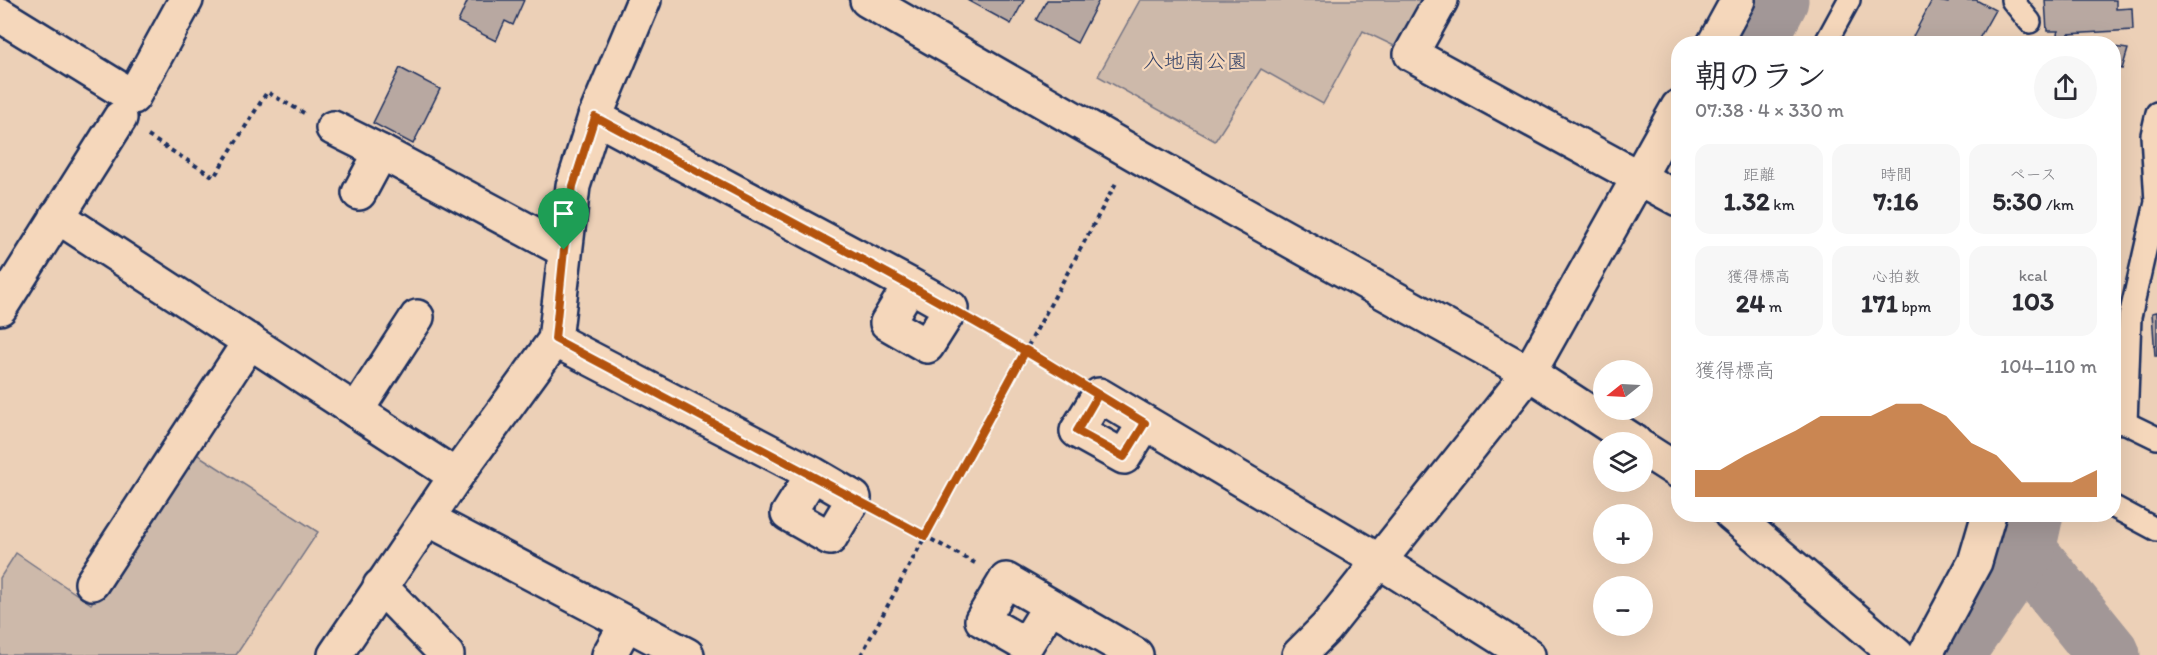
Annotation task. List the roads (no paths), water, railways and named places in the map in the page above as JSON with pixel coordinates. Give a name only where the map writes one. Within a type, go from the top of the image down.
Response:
[{"type":"street","points":[[0,15],[133,98],[186,0]]},
{"type":"street","points":[[335,655],[456,476],[555,339],[573,186],[595,117],[645,0]]},
{"type":"street","points":[[867,0],[1132,153],[1528,373],[1619,432]]},
{"type":"street","points":[[1441,0],[1411,54],[1671,195]]},
{"type":"street","points":[[1717,36],[1732,2]]},
{"type":"street","points":[[595,117],[910,285],[951,308],[927,346],[887,323],[910,285]]},
{"type":"street","points":[[0,308],[120,118]]},
{"type":"street","points":[[1299,655],[1326,628],[1528,373],[1671,119]]},
{"type":"street","points":[[333,128],[564,250]]},
{"type":"street","points":[[359,193],[381,152]]},
{"type":"street","points":[[57,216],[456,476]]},
{"type":"street","points":[[356,411],[417,317]]},
{"type":"street","points":[[555,339],[813,474],[854,498],[830,538],[788,514],[813,474]]},
{"type":"street","points":[[92,583],[249,341]]},
{"type":"street","points":[[1098,395],[1077,431],[1124,457],[1145,423],[1379,561],[1528,655]]},
{"type":"street","points":[[1653,455],[1671,467]]},
{"type":"street","points":[[428,519],[687,655]]},
{"type":"street","points":[[1740,522],[1897,655]]},
{"type":"street","points":[[1925,655],[1975,562],[1987,522]]},
{"type":"street","points":[[1050,606],[1026,645],[982,620],[1006,580],[1136,655]]},
{"type":"street","points":[[380,586],[447,655]]},
{"type":"street","points":[[609,655],[627,623]]},
{"type":"lane","points":[[1829,36],[1849,0]]},
{"type":"lane","points":[[2012,0],[2030,22]]},
{"type":"lane","points":[[2121,412],[2130,317],[2156,202],[2152,135],[2157,113]]},
{"type":"lane","points":[[2121,422],[2157,438]]},
{"type":"lane","points":[[2121,511],[2157,530]]},
{"type":"waterway","points":[[1758,36],[1777,0]]},
{"type":"waterway","points":[[2030,522],[2024,550],[2109,655]]},
{"type":"waterway","points":[[1963,639],[2024,550]]},
{"type":"park label","name":"入地南公園","points":[[1195,60]]}]
